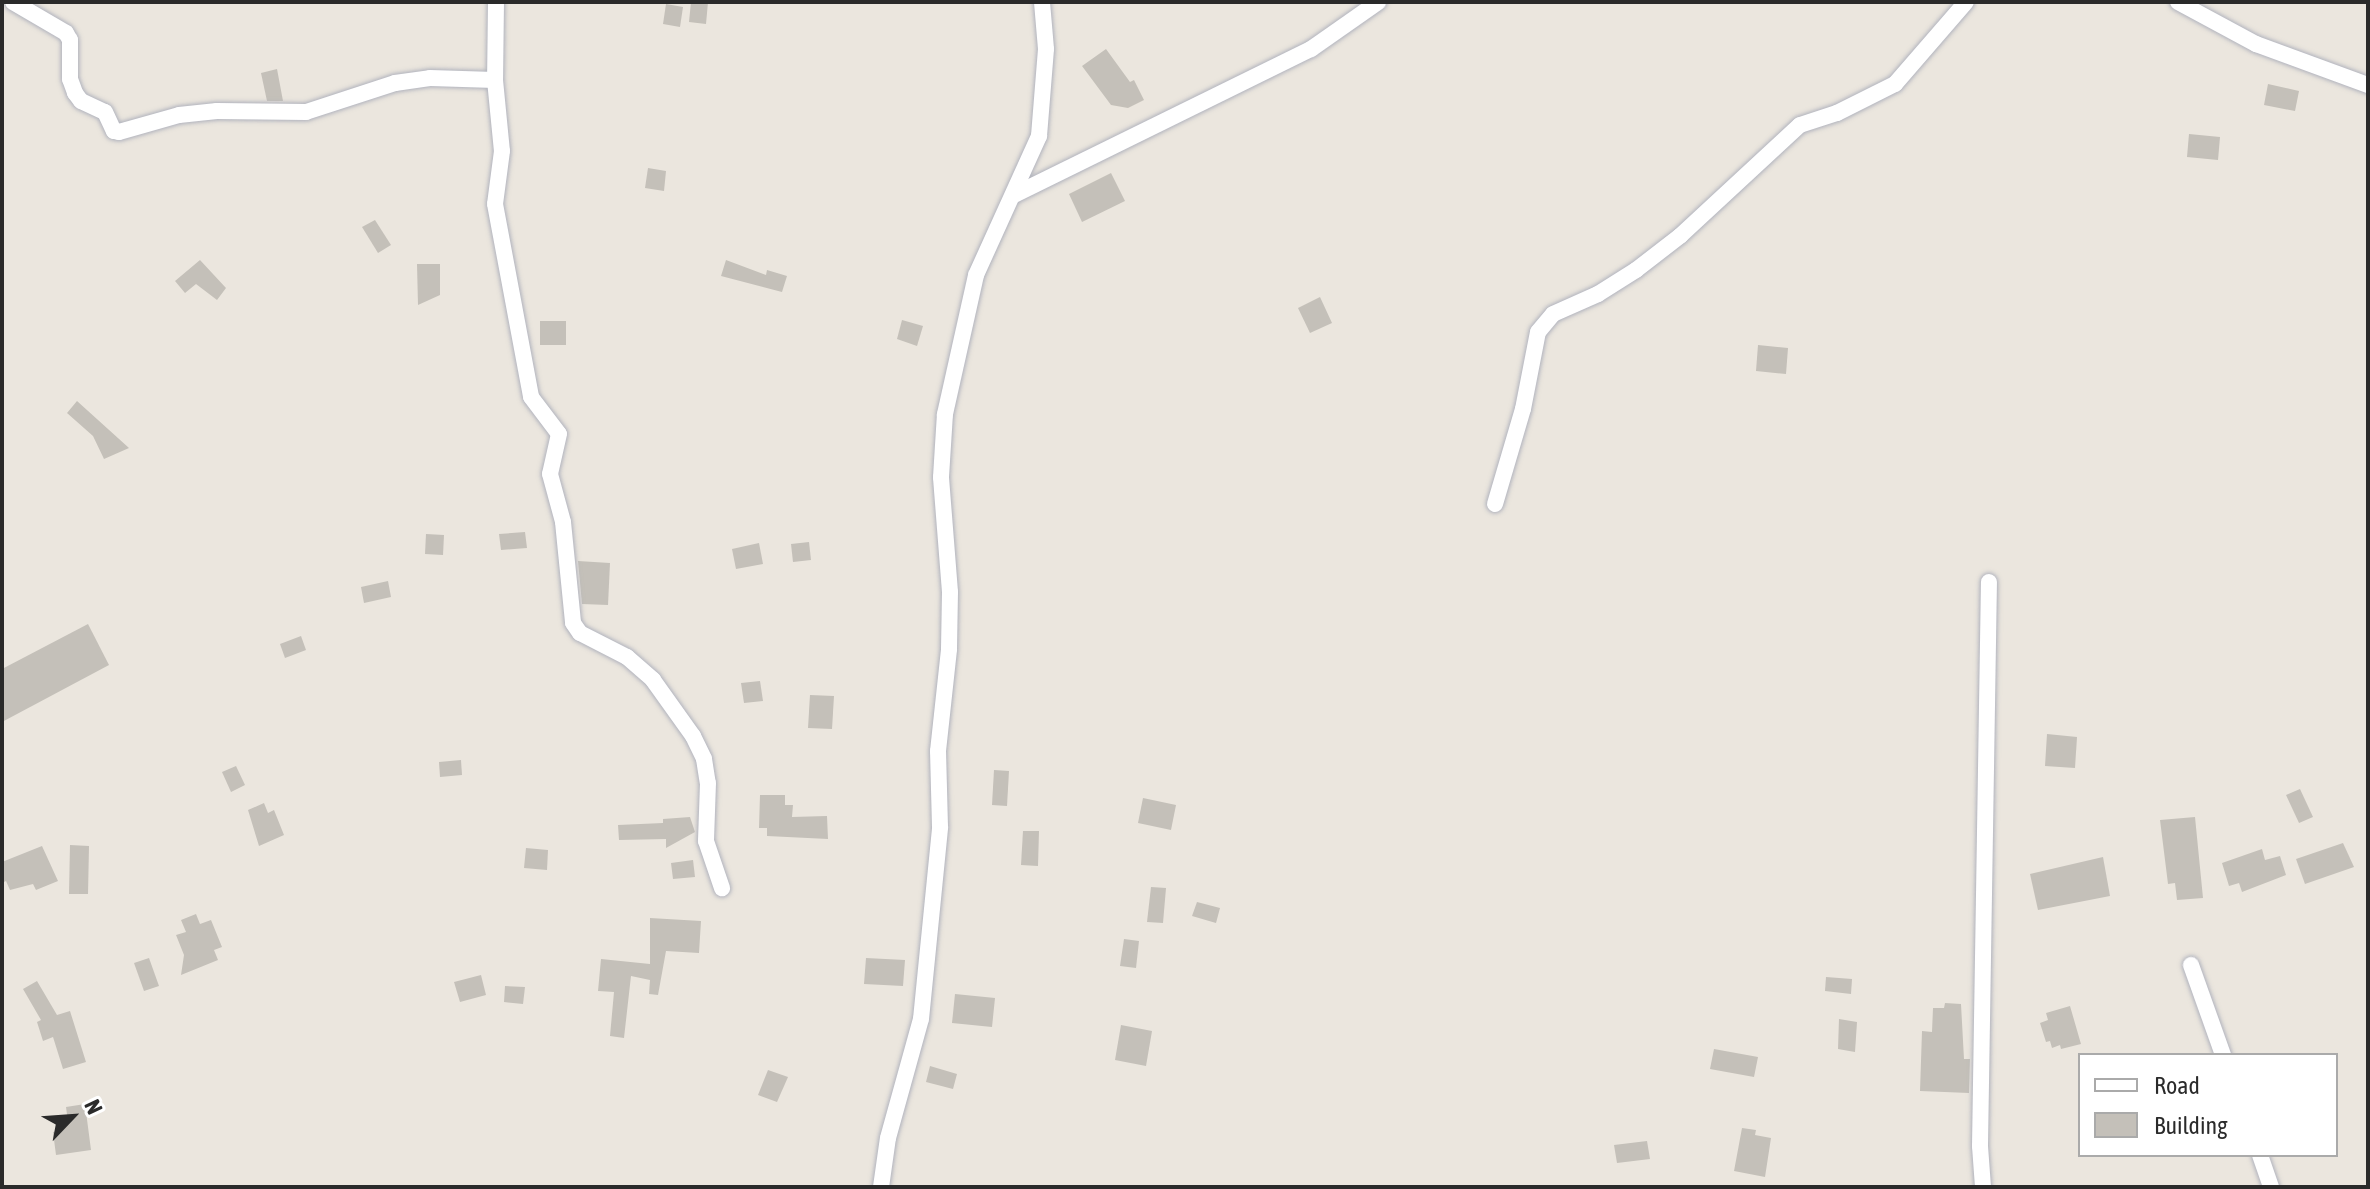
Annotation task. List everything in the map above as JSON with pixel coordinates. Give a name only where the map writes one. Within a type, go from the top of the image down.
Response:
[{"type":"street","points":[[13,2],[66,33],[70,40],[70,79],[75,93],[81,101],[105,112],[114,131],[119,132],[179,115],[217,111],[306,112],[395,83],[430,78],[495,80]]},
{"type":"street","points":[[496,2],[495,80],[502,151],[495,204],[531,397],[559,434],[550,474],[563,522],[573,623],[580,633],[627,657],[653,680],[693,736],[704,759],[708,783],[706,841],[722,888]]},
{"type":"street","points":[[881,1187],[888,1138],[921,1019],[940,827],[938,751],[949,635],[941,477],[945,414],[976,275],[1039,136],[1046,49],[1042,2]]},
{"type":"street","points":[[1014,195],[1311,49],[1378,2]]},
{"type":"street","points":[[1495,504],[1523,409],[1538,332],[1553,314],[1598,294],[1636,270],[1680,236],[1800,125],[1863,102],[1895,84],[1966,2]]},
{"type":"street","points":[[2178,2],[2256,44],[2368,85]]},
{"type":"street","points":[[1983,1187],[1980,1146],[1989,582]]},
{"type":"street","points":[[2191,965],[2222,1053]]},
{"type":"street","points":[[2261,1157],[2271,1187]]},
{"type":"building","points":[[691,2],[708,2],[706,24],[689,22]]},
{"type":"building","points":[[666,4],[683,7],[680,27],[663,24]]},
{"type":"building","points":[[1106,49],[1130,82],[1134,80],[1144,100],[1128,108],[1111,105],[1082,66]]},
{"type":"building","points":[[277,69],[283,101],[267,101],[261,73]]},
{"type":"building","points":[[2268,84],[2299,91],[2295,111],[2264,105]]},
{"type":"building","points":[[2189,134],[2220,137],[2218,160],[2187,157]]},
{"type":"building","points":[[648,168],[666,171],[664,191],[645,188]]},
{"type":"building","points":[[1111,173],[1125,201],[1082,222],[1069,194]]},
{"type":"building","points":[[375,220],[391,245],[378,253],[362,227]]},
{"type":"building","points":[[200,260],[226,288],[217,300],[196,284],[185,293],[175,281]]},
{"type":"building","points":[[726,260],[766,275],[767,270],[787,276],[782,292],[721,276]]},
{"type":"building","points":[[417,264],[440,264],[440,295],[418,305]]},
{"type":"building","points":[[1320,297],[1332,323],[1310,333],[1298,308]]},
{"type":"building","points":[[902,320],[923,326],[917,346],[897,339]]},
{"type":"building","points":[[540,321],[566,321],[566,345],[540,345]]},
{"type":"building","points":[[1758,345],[1788,348],[1786,374],[1756,371]]},
{"type":"building","points":[[77,401],[129,448],[104,459],[93,436],[67,413]]},
{"type":"building","points":[[525,532],[527,548],[501,550],[499,534]]},
{"type":"building","points":[[426,534],[444,535],[443,555],[425,554]]},
{"type":"building","points":[[809,542],[811,560],[793,562],[791,544]]},
{"type":"building","points":[[759,543],[763,564],[736,569],[732,549]]},
{"type":"building","points":[[578,561],[610,563],[608,605],[582,604]]},
{"type":"building","points":[[388,581],[391,597],[364,603],[361,587]]},
{"type":"building","points":[[88,624],[109,665],[2,722],[2,669]]},
{"type":"building","points":[[301,636],[306,650],[285,658],[280,644]]},
{"type":"building","points":[[760,681],[763,701],[744,703],[741,683]]},
{"type":"building","points":[[810,695],[834,696],[832,729],[808,728]]},
{"type":"building","points":[[2047,734],[2077,737],[2075,768],[2045,766]]},
{"type":"building","points":[[461,760],[462,775],[440,777],[439,762]]},
{"type":"building","points":[[236,766],[245,785],[231,792],[222,772]]},
{"type":"building","points":[[994,770],[1009,771],[1007,806],[992,805]]},
{"type":"building","points":[[2300,789],[2313,817],[2299,823],[2286,795]]},
{"type":"building","points":[[760,795],[785,795],[785,805],[793,805],[792,817],[827,816],[828,839],[767,836],[767,828],[759,828]]},
{"type":"building","points":[[1143,798],[1176,805],[1171,830],[1138,823]]},
{"type":"building","points":[[264,803],[268,813],[274,810],[284,835],[259,846],[248,810]]},
{"type":"building","points":[[690,817],[695,832],[666,848],[666,839],[619,840],[618,825],[663,823],[663,819]]},
{"type":"building","points":[[2195,817],[2203,898],[2177,900],[2175,883],[2168,884],[2160,820]]},
{"type":"building","points":[[1023,831],[1039,831],[1038,866],[1021,865]]},
{"type":"building","points":[[2343,843],[2354,867],[2305,884],[2296,859]]},
{"type":"building","points":[[70,845],[89,846],[88,894],[69,894]]},
{"type":"building","points":[[42,846],[58,881],[36,890],[33,884],[10,890],[6,881],[2,883],[2,862]]},
{"type":"building","points":[[526,848],[548,850],[547,870],[524,868]]},
{"type":"building","points":[[2262,849],[2265,860],[2280,856],[2286,875],[2242,892],[2239,883],[2229,886],[2222,863]]},
{"type":"building","points":[[2103,857],[2110,896],[2038,910],[2030,874]]},
{"type":"building","points":[[693,860],[695,877],[673,879],[671,863]]},
{"type":"building","points":[[1151,887],[1166,888],[1163,923],[1147,922]]},
{"type":"building","points":[[1197,902],[1220,908],[1216,923],[1192,916]]},
{"type":"building","points":[[196,914],[200,924],[211,920],[222,947],[214,950],[218,960],[181,975],[184,955],[176,935],[186,932],[181,920]]},
{"type":"building","points":[[650,918],[701,921],[699,953],[666,951],[658,995],[649,994],[650,980],[631,976],[624,1038],[610,1036],[614,992],[598,991],[601,959],[650,964]]},
{"type":"building","points":[[1124,939],[1139,941],[1136,968],[1120,966]]},
{"type":"building","points":[[149,958],[159,986],[144,991],[134,963]]},
{"type":"building","points":[[866,958],[905,960],[903,986],[864,984]]},
{"type":"building","points":[[481,975],[486,995],[460,1002],[454,982]]},
{"type":"building","points":[[1826,977],[1852,979],[1851,994],[1825,991]]},
{"type":"building","points":[[37,981],[57,1015],[70,1011],[86,1062],[63,1069],[53,1037],[43,1041],[37,1022],[41,1020],[23,989]]},
{"type":"building","points":[[505,986],[525,987],[523,1004],[504,1002]]},
{"type":"building","points":[[955,994],[995,998],[992,1027],[952,1023]]},
{"type":"building","points":[[1945,1003],[1961,1004],[1964,1059],[1970,1059],[1969,1093],[1920,1091],[1922,1031],[1932,1032],[1933,1008],[1944,1008]]},
{"type":"building","points":[[2070,1006],[2081,1044],[2052,1048],[2050,1041],[2046,1042],[2040,1023],[2048,1020],[2046,1013]]},
{"type":"building","points":[[1839,1019],[1857,1022],[1855,1052],[1838,1049]]},
{"type":"building","points":[[1121,1025],[1152,1031],[1146,1066],[1115,1060]]},
{"type":"building","points":[[1714,1049],[1758,1057],[1754,1077],[1710,1069]]},
{"type":"building","points":[[930,1066],[957,1074],[953,1089],[926,1082]]},
{"type":"building","points":[[768,1070],[788,1077],[777,1102],[758,1095]]},
{"type":"building","points":[[85,1104],[91,1150],[56,1155],[53,1132],[58,1131],[57,1123],[68,1122],[66,1107]]},
{"type":"building","points":[[1742,1128],[1756,1130],[1755,1135],[1771,1138],[1765,1177],[1734,1171]]},
{"type":"building","points":[[1647,1141],[1650,1159],[1617,1163],[1614,1145]]}]
